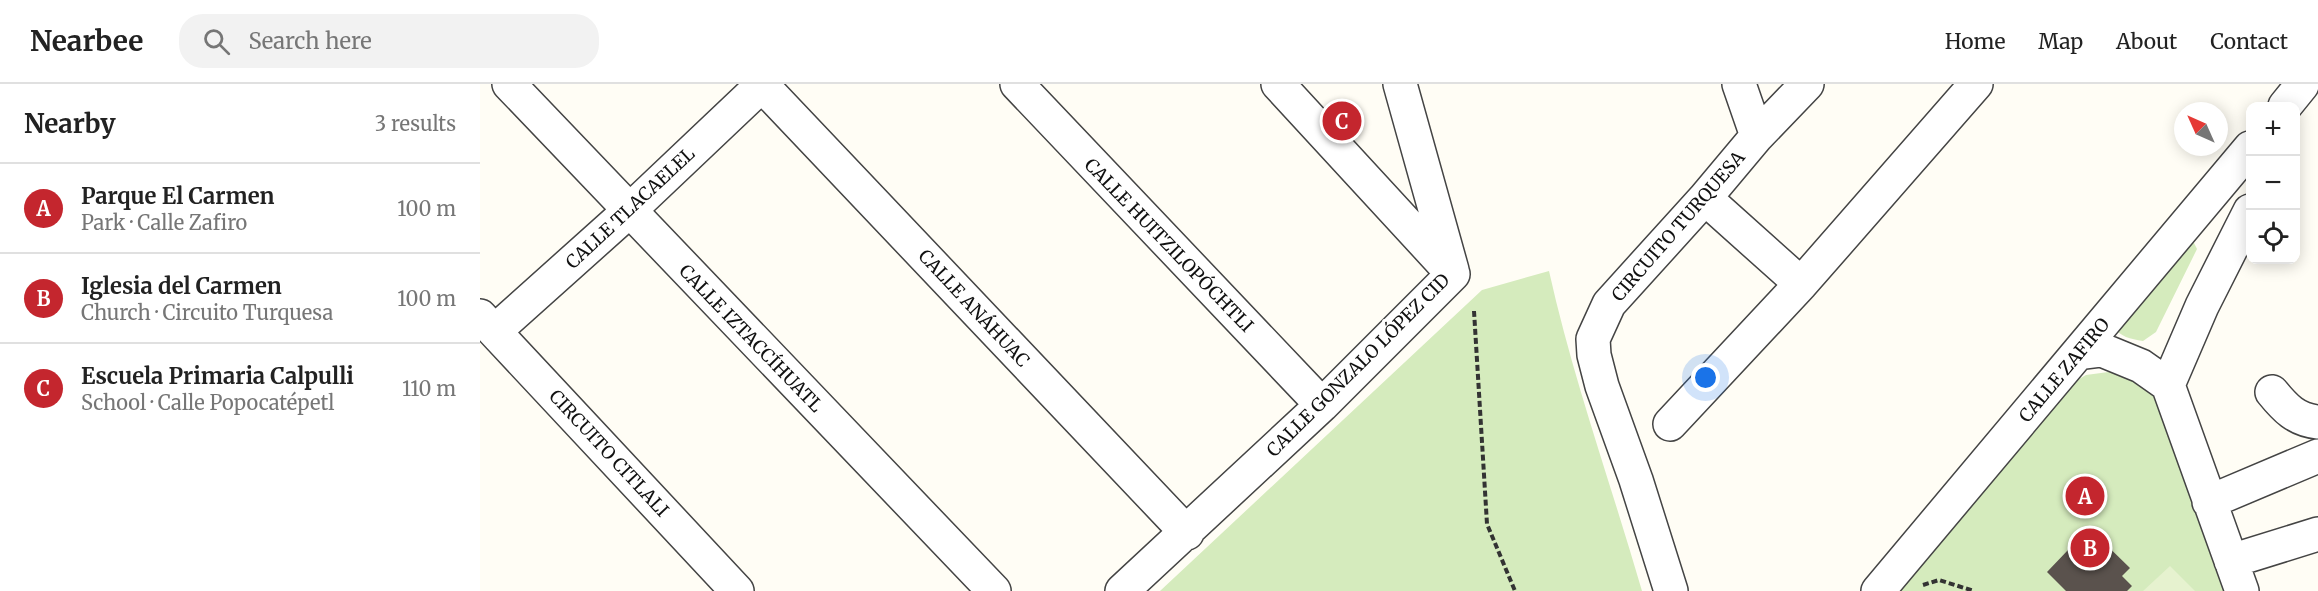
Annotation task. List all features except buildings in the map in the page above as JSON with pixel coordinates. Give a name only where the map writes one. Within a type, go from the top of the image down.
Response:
[{"type":"street","name":"CALLE IZTACCÍHUATL","points":[[509,84],[994,591]]},
{"type":"street","name":"CALLE TLACAELEL","points":[[488,324],[629,211],[762,84]]},
{"type":"street","name":"CALLE ANÁHUAC","points":[[762,84],[1187,532]]},
{"type":"street","name":"CALLE HUITZILOPÓCHTLI","points":[[1017,84],[1322,405]]},
{"type":"street","points":[[1278,84],[1453,274]]},
{"type":"street","name":"CALLE GONZALO LÓPEZ CID","points":[[1122,591],[1322,405],[1453,274],[1400,84]]},
{"type":"street","points":[[1739,84],[1757,136]]},
{"type":"street","name":"CIRCUITO TURQUESA","points":[[1671,591],[1636,480],[1602,386],[1594,355],[1593,339],[1609,304],[1705,198],[1757,136],[1807,84]]},
{"type":"street","points":[[1670,424],[1801,284],[1976,84]]},
{"type":"street","points":[[2288,102],[2302,84]]},
{"type":"street","points":[[2295,102],[2302,84]]},
{"type":"street","name":"CALLE ZAFIRO","points":[[1878,591],[2246,153]]},
{"type":"street","points":[[1705,198],[1801,284]]},
{"type":"street","points":[[2168,385],[2202,306],[2246,219]]},
{"type":"street","name":"CIRCUITO CITLALI","points":[[488,324],[737,591]]},
{"type":"street","points":[[2078,353],[2102,350],[2141,366],[2168,385],[2242,591]]},
{"type":"street","points":[[2272,392],[2296,417],[2318,422]]},
{"type":"street","points":[[2209,502],[2318,456]]},
{"type":"street","points":[[2231,561],[2318,534]]},
{"type":"path","points":[[1474,311],[1487,524],[1515,591]]},
{"type":"path","points":[[1917,586],[1939,580],[1974,591]]},
{"type":"green space","points":[[2182,241],[2193,241],[2197,249],[2156,332],[2143,341],[2122,335],[2112,326]]},
{"type":"green space","points":[[1549,271],[1581,391],[1642,591],[1160,591],[1482,290]]},
{"type":"green space","points":[[2116,371],[2145,382],[2164,401],[2233,591],[1891,591],[2060,390],[2086,375]]},
{"type":"green space","points":[[2170,566],[2195,591],[2143,591]]},
{"type":"place","name":"Escuela Primaria Calpulli","points":[[1342,121]]},
{"type":"place","name":"Parque El Carmen","points":[[2085,496]]},
{"type":"place","name":"Iglesia del Carmen","points":[[2090,548]]}]
